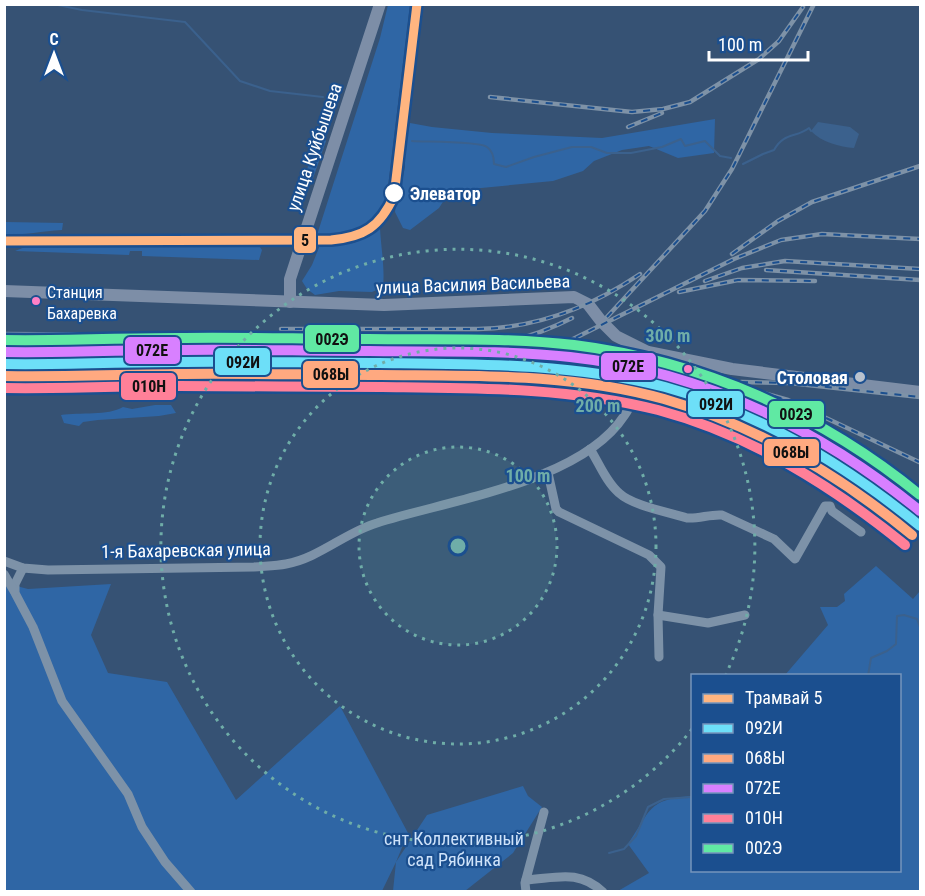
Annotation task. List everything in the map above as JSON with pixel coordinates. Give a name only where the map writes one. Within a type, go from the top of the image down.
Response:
[{"type":"main road","name":"улица Куйбышева","points":[[290,302],[290,279],[380,4]]},
{"type":"main road","name":"улица Василия Васильева","points":[[4,291],[384,305],[574,297],[588,304],[616,336],[648,352],[732,369],[921,392]]},
{"type":"street","name":"1-я Бахаревская улица","points":[[4,561],[22,568],[48,570],[254,567],[288,564],[375,523],[469,498],[548,473],[590,449],[609,434],[627,412],[648,352]]},
{"type":"street","points":[[590,449],[614,488],[630,500],[687,518],[722,515],[774,539],[795,559],[825,506],[830,506],[832,511],[861,532]]},
{"type":"street","points":[[548,473],[556,509],[559,512],[649,555],[661,567],[658,615],[659,657]]},
{"type":"street","points":[[15,593],[15,584],[22,568]]},
{"type":"street","points":[[4,574],[33,627],[62,701],[128,794],[142,827],[165,862],[191,891]]},
{"type":"street","points":[[658,615],[708,623],[745,615]]},
{"type":"street","points":[[526,891],[526,880],[544,812]]},
{"type":"street","points":[[526,880],[576,876],[592,881],[603,891]]},
{"type":"green space","points":[[388,5],[410,5],[386,203],[378,214],[363,227],[348,233],[316,238],[380,38]]},
{"type":"green space","points":[[715,119],[714,153],[678,158],[649,146],[622,150],[594,161],[583,171],[553,181],[450,191],[439,208],[410,230],[403,228],[395,212],[398,186],[402,181],[405,167],[404,144],[410,123],[492,133],[602,138]]},
{"type":"green space","points":[[318,134],[322,135],[326,141],[311,184],[306,190],[301,189]]},
{"type":"green space","points":[[5,222],[63,223],[62,230],[5,235]]},
{"type":"green space","points":[[380,228],[383,287],[372,292],[339,291],[315,295],[307,289],[302,281],[320,245],[354,243]]},
{"type":"green space","points":[[35,243],[257,243],[262,250],[259,260],[142,256],[142,251],[130,251],[129,255],[15,251]]},
{"type":"green space","points":[[171,405],[176,413],[83,422],[79,426],[64,423],[61,415],[102,413],[123,407],[132,409]]},
{"type":"green space","points":[[876,566],[913,599],[920,591],[920,891],[618,891],[649,873],[628,844],[646,815],[666,800],[691,796],[691,872],[901,872],[901,674],[786,674],[828,625],[820,607],[837,607],[845,601],[844,594]]},
{"type":"green space","points":[[5,583],[28,589],[111,584],[91,635],[108,673],[167,682],[236,800],[340,706],[408,833],[382,891],[5,892]]},
{"type":"green space","name":"снт Коллективный сад Рябинка","points":[[523,786],[528,796],[542,807],[513,853],[465,891],[393,891],[396,862],[427,815]]},
{"type":"shaded area","points":[[818,122],[850,127],[859,134],[854,148],[831,143],[815,135],[811,131]]},
{"type":"waterway","points":[[53,4],[82,10],[185,22],[240,81],[270,91],[323,97]]},
{"type":"waterway","points":[[743,164],[774,150],[786,138],[809,128],[811,131]]},
{"type":"waterway","points":[[412,141],[482,145],[491,150],[494,164],[506,167],[572,147],[591,147],[607,153],[631,153],[662,147],[681,139],[685,146],[705,141],[720,156],[731,158]]},
{"type":"waterway","points":[[868,674],[871,658],[896,644],[897,616],[904,615],[917,619],[920,627]]},
{"type":"waterway","points":[[609,853],[624,849],[636,836],[648,807],[664,799],[691,797]]},
{"type":"railway","points":[[607,317],[705,211],[732,169],[814,4]]},
{"type":"railway","points":[[490,97],[632,112],[663,109],[690,102],[759,59],[779,41],[803,7]]},
{"type":"railway","points":[[628,127],[662,113]]},
{"type":"railway","points":[[732,254],[778,221],[812,202],[920,166]]},
{"type":"railway","points":[[550,348],[569,341],[734,259],[781,240],[822,234],[920,239]]},
{"type":"railway","points":[[705,281],[742,268],[785,261],[920,269]]},
{"type":"railway","points":[[766,270],[920,280]]},
{"type":"railway","points":[[281,329],[478,329],[521,325],[583,306],[640,274]]},
{"type":"railway","points":[[679,292],[738,280],[815,281]]},
{"type":"railway","points":[[448,349],[480,347],[512,341],[572,318]]},
{"type":"railway","points":[[4,334],[276,336],[363,343]]},
{"type":"railway","points":[[472,359],[568,351],[620,359],[788,400],[919,462]]},
{"type":"railway","points":[[741,382],[789,383],[920,397]]},
{"type":"tram line","name":"5","points":[[4,241],[331,240],[362,233],[377,223],[394,196],[417,4]]},
{"type":"transit line","name":"002Э","points":[[4,340],[155,338],[497,340],[548,342],[622,353],[714,378],[801,416],[882,466],[920,495]]},
{"type":"transit line","name":"072Е","points":[[4,352],[156,350],[470,352],[570,357],[619,364],[666,375],[756,408],[841,454],[920,511]]},
{"type":"transit line","name":"092И","points":[[4,364],[156,362],[451,364],[559,369],[630,379],[700,398],[767,426],[831,462],[920,526]]},
{"type":"transit line","name":"068Ы","points":[[4,376],[176,374],[488,376],[594,384],[664,399],[732,423],[764,438],[826,472],[912,535]]},
{"type":"transit line","name":"010Н","points":[[4,388],[179,386],[452,388],[521,390],[624,402],[692,421],[758,448],[789,464],[848,502],[905,545]]},
{"type":"place","name":"Элеватор","points":[[394,193]]},
{"type":"place","name":"Станция Бахаревка","points":[[36,301]]},
{"type":"place","name":"Столовая","points":[[860,377]]}]
